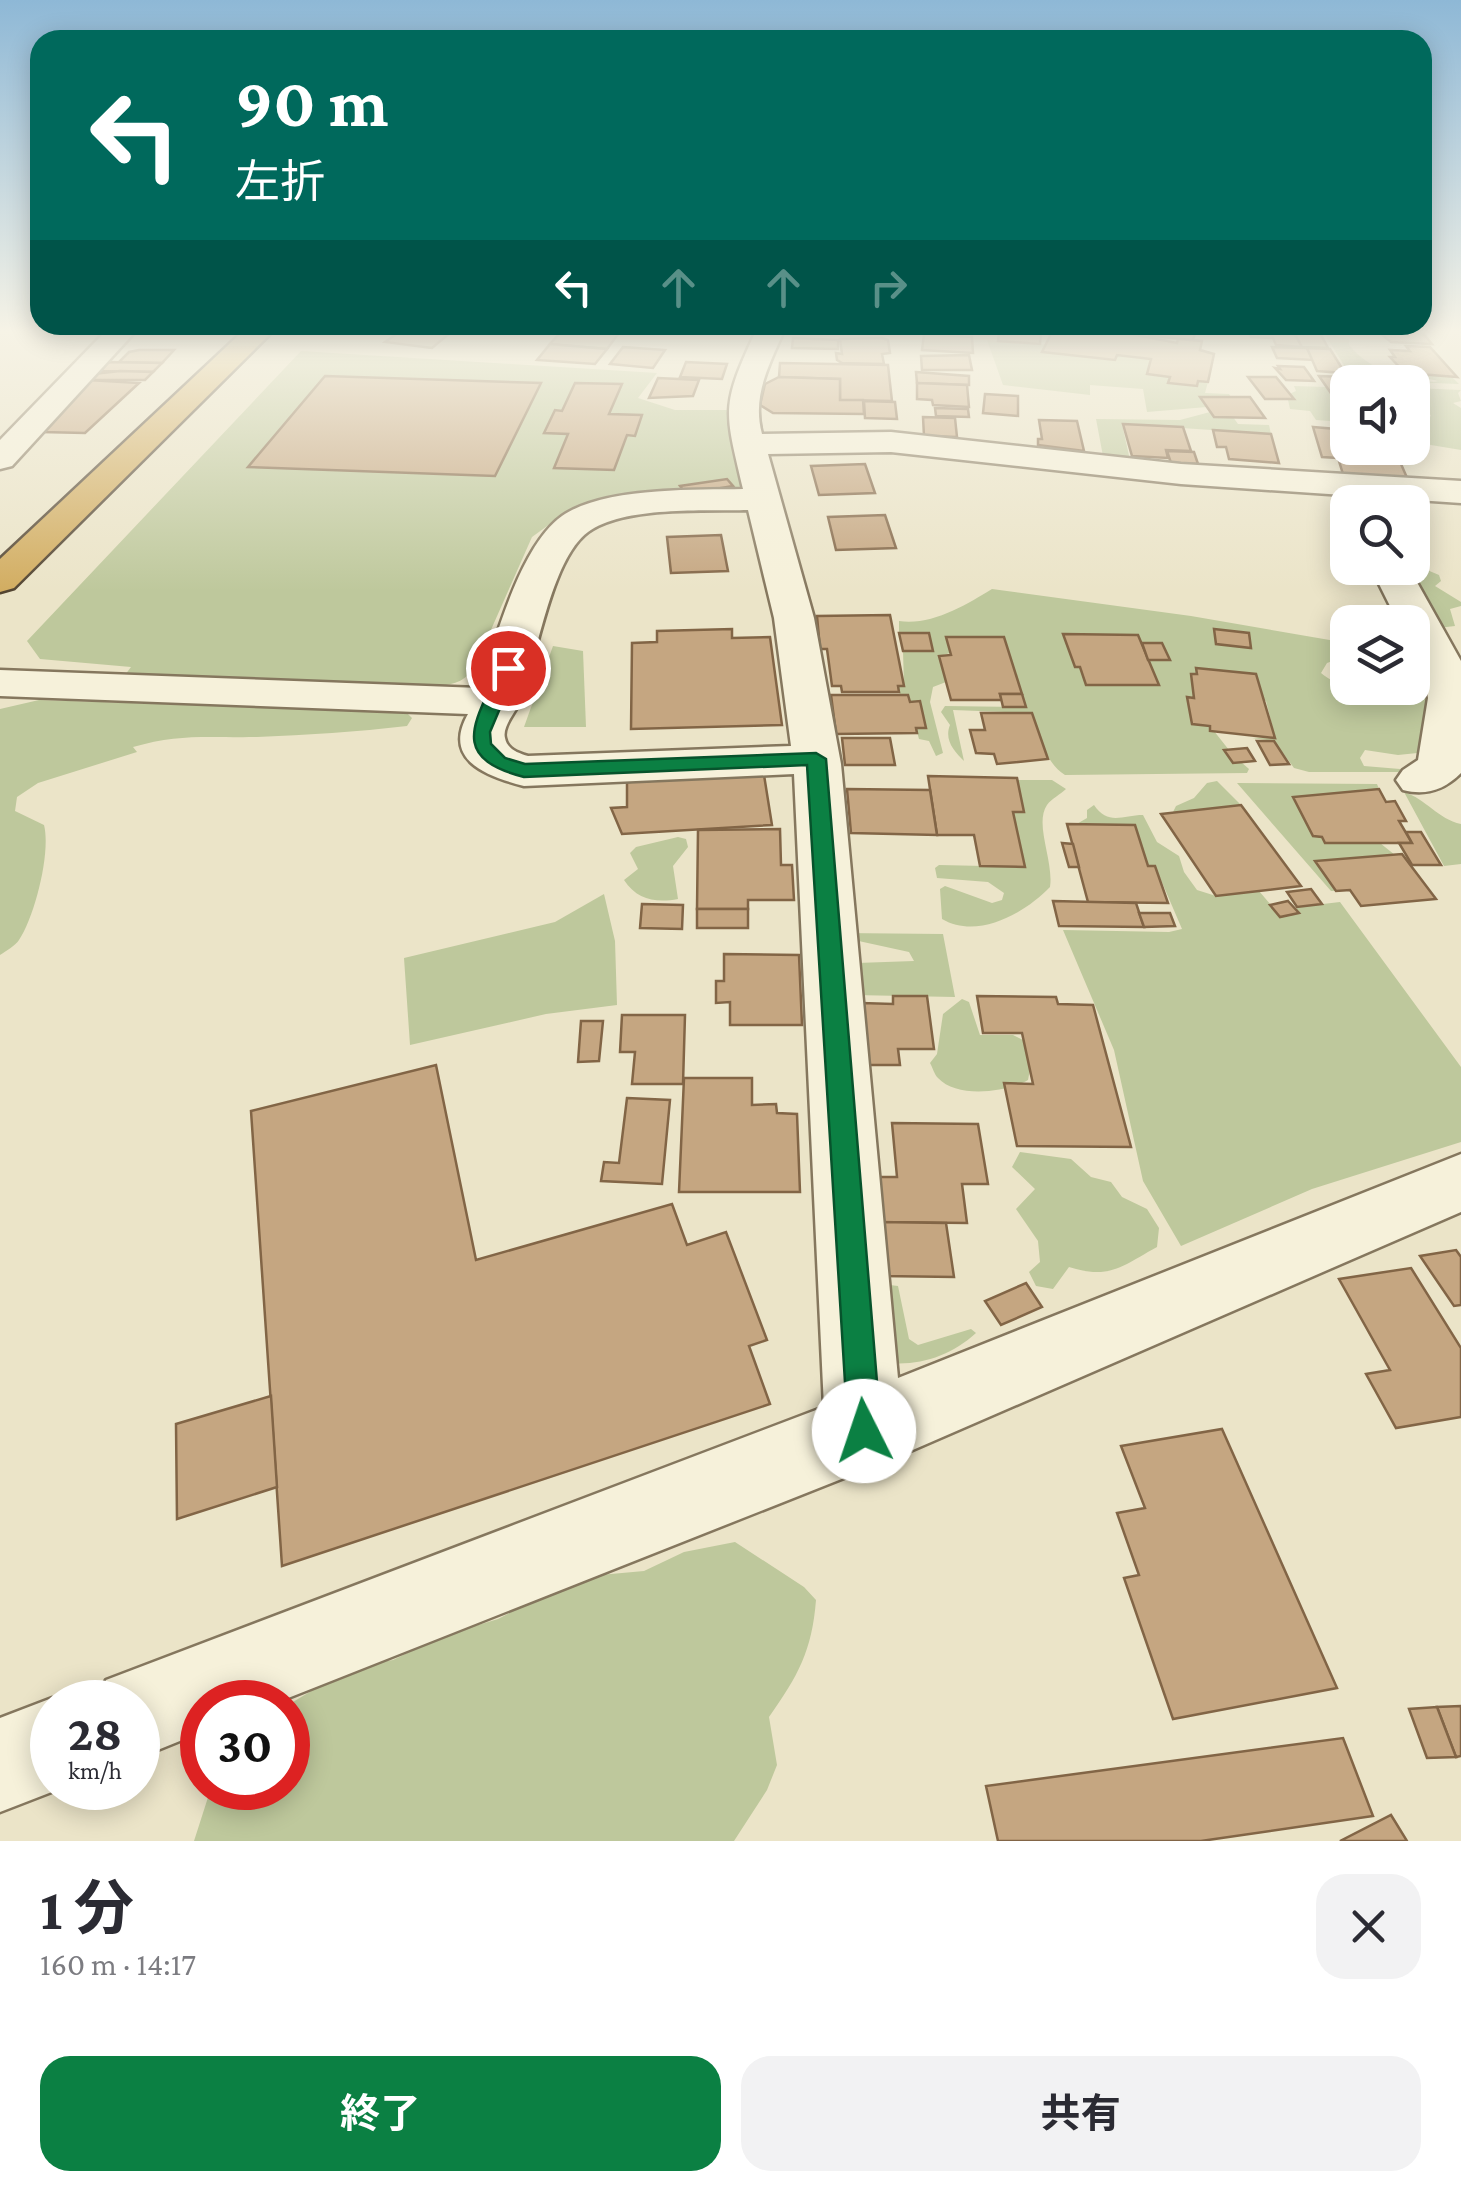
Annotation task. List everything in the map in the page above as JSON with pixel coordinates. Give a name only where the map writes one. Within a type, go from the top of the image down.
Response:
[{"type":"highway","points":[[1,577],[167,419]]},
{"type":"street","points":[[0,458],[38,419]]},
{"type":"street","points":[[745,419],[761,499],[796,627],[816,759],[864,1431]]},
{"type":"street","points":[[748,444],[868,440],[1330,492]]},
{"type":"street","points":[[1430,493],[1461,492]]},
{"type":"street","points":[[761,499],[618,508],[572,525],[558,544],[529,609],[497,702],[481,732],[482,745],[498,762],[524,770],[816,759]]},
{"type":"street","points":[[1399,585],[1446,673],[1450,698],[1440,767],[1420,780]]},
{"type":"street","points":[[0,684],[497,702]]},
{"type":"street","points":[[160,1703],[864,1431],[1461,1182]]},
{"type":"street","points":[[0,1765],[30,1753]]},
{"type":"green space","points":[[237,419],[731,419],[742,489],[728,496],[583,508],[561,516],[532,537],[475,666],[453,684],[434,687],[125,675],[131,667],[40,659],[27,641]]},
{"type":"green space","points":[[1096,419],[1234,419],[1238,424],[1269,425],[1271,434],[1122,424],[1130,460],[1103,456]]},
{"type":"green space","points":[[1430,419],[1461,419],[1461,450],[1430,445]]},
{"type":"green space","points":[[1430,571],[1439,575],[1441,581],[1435,586],[1461,602],[1461,606],[1450,609],[1455,626],[1438,628],[1430,614],[1430,605],[1425,605],[1413,585],[1430,585]]},
{"type":"green space","points":[[992,589],[1191,616],[1330,640],[1330,662],[1321,673],[1330,679],[1330,705],[1430,705],[1430,691],[1433,691],[1427,752],[1398,755],[1365,750],[1360,758],[1364,766],[1402,772],[1309,772],[1294,768],[1274,741],[1252,738],[1275,737],[1266,701],[1192,674],[1194,698],[1188,698],[1192,724],[1210,726],[1229,750],[1225,751],[1232,763],[1241,762],[1249,769],[1247,773],[1065,775],[1048,756],[1032,713],[953,710],[964,761],[949,740],[950,725],[941,712],[945,706],[1026,707],[1004,637],[940,656],[946,682],[933,687],[930,702],[943,753],[936,756],[929,741],[919,739],[916,728],[925,727],[920,702],[910,702],[908,695],[900,695],[898,686],[904,686],[903,651],[932,651],[929,633],[899,633],[899,621],[923,620],[960,607]]},
{"type":"green space","points":[[553,646],[583,651],[586,727],[524,727]]},
{"type":"green space","points":[[39,700],[406,712],[412,718],[407,726],[370,730],[166,740],[133,747],[137,752],[38,783],[17,797],[15,811],[44,825],[40,884],[19,940],[0,955],[0,709]]},
{"type":"green space","points":[[1017,780],[1052,780],[1066,789],[1049,803],[1044,813],[1050,887],[1028,906],[1000,921],[971,927],[942,919],[940,889],[945,886],[992,903],[1002,900],[1004,893],[988,882],[937,878],[935,868],[939,865],[1025,867],[1013,812],[1024,811]]},
{"type":"green space","points":[[1217,781],[1241,805],[1173,812],[1207,783]]},
{"type":"green space","points":[[1237,783],[1377,784],[1379,789],[1358,790],[1359,794],[1293,798],[1313,836],[1322,837],[1326,843],[1380,843],[1395,855],[1316,862],[1336,891],[1331,891]]},
{"type":"green space","points":[[1404,792],[1461,824],[1461,864],[1444,866]]},
{"type":"green space","points":[[1094,805],[1110,817],[1143,815],[1157,842],[1179,856],[1184,872],[1197,890],[1216,896],[1259,891],[1281,917],[1297,913],[1297,907],[1340,902],[1461,1067],[1461,1142],[1312,1189],[1181,1246],[1143,1181],[1114,1050],[1063,930],[1182,929],[1155,866],[1148,866],[1135,825],[1075,825],[1087,818],[1087,810]]},
{"type":"green space","points":[[678,837],[686,839],[688,847],[673,866],[678,899],[655,900],[635,892],[624,880],[638,869],[630,853],[636,847]]},
{"type":"green space","points":[[604,894],[615,941],[617,1005],[546,1014],[410,1045],[404,958],[555,922]]},
{"type":"green space","points":[[841,933],[943,934],[955,997],[853,995],[857,963],[914,961],[909,952],[854,940]]},
{"type":"green space","points":[[962,999],[969,1002],[980,1035],[1013,1035],[1029,1043],[1033,1054],[1028,1080],[1008,1088],[969,1091],[946,1085],[937,1076],[930,1063],[937,1054],[943,1014]]},
{"type":"green space","points":[[1020,1152],[1071,1159],[1091,1177],[1111,1182],[1122,1197],[1147,1209],[1159,1228],[1157,1247],[1115,1269],[1095,1272],[1069,1267],[1053,1289],[1036,1286],[1029,1272],[1040,1262],[1038,1241],[1016,1209],[1035,1189],[1012,1167]]},
{"type":"green space","points":[[898,1286],[909,1339],[918,1345],[971,1329],[976,1333],[936,1357],[913,1363],[889,1363],[882,1289]]},
{"type":"green space","points":[[735,1542],[804,1587],[816,1600],[802,1662],[769,1717],[777,1765],[767,1790],[734,1841],[194,1841],[204,1810],[310,1810],[310,1692],[351,1667],[393,1660],[442,1636],[498,1619],[578,1577],[644,1571],[684,1552]]},
{"type":"building","points":[[54,419],[100,419],[85,433],[43,432]]},
{"type":"building","points":[[289,419],[523,419],[495,476],[248,467]]},
{"type":"building","points":[[551,419],[641,419],[635,436],[627,435],[614,470],[554,468],[568,434],[544,433]]},
{"type":"building","points":[[923,419],[955,419],[957,437],[924,436]]},
{"type":"building","points":[[1039,420],[1077,421],[1084,451],[1038,445],[1038,439],[1042,439]]},
{"type":"building","points":[[1123,424],[1183,427],[1191,451],[1166,450],[1168,458],[1132,456]]},
{"type":"building","points":[[1313,427],[1330,428],[1330,458],[1322,457]]},
{"type":"building","points":[[1213,430],[1271,434],[1279,463],[1229,459],[1226,447],[1217,447]]},
{"type":"building","points":[[1167,451],[1194,452],[1198,464],[1171,463]]},
{"type":"building","points":[[865,464],[875,493],[819,495],[811,466]]},
{"type":"building","points":[[1340,465],[1401,465],[1408,480],[1343,474]]},
{"type":"building","points":[[727,479],[733,486],[686,494],[680,486]]},
{"type":"building","points":[[885,515],[896,548],[836,550],[828,517]]},
{"type":"building","points":[[721,535],[728,571],[671,573],[667,537]]},
{"type":"building","points":[[890,615],[904,686],[898,686],[899,692],[842,692],[841,686],[832,686],[827,649],[820,649],[817,616]]},
{"type":"building","points":[[732,629],[732,638],[770,637],[782,725],[631,729],[632,643],[657,642],[657,631]]},
{"type":"building","points":[[1214,629],[1249,633],[1251,648],[1216,644]]},
{"type":"building","points":[[899,633],[929,633],[933,651],[903,651]]},
{"type":"building","points":[[1063,634],[1138,635],[1159,685],[1086,685]]},
{"type":"building","points":[[946,637],[1004,637],[1022,694],[1000,694],[1002,700],[951,700],[939,656],[951,655]]},
{"type":"building","points":[[1142,643],[1162,643],[1170,660],[1148,660]]},
{"type":"building","points":[[1196,668],[1256,674],[1275,738],[1210,731],[1210,726],[1192,724],[1187,697],[1194,698],[1191,674],[1197,674]]},
{"type":"building","points":[[1000,694],[1022,694],[1026,707],[1003,707]]},
{"type":"building","points":[[831,695],[908,695],[910,702],[920,701],[926,728],[916,728],[917,733],[836,734]]},
{"type":"building","points":[[981,713],[1032,713],[1048,759],[997,764],[994,754],[976,753],[970,730],[985,730]]},
{"type":"building","points":[[842,738],[890,738],[895,765],[845,765]]},
{"type":"building","points":[[1257,741],[1274,741],[1289,764],[1270,765]]},
{"type":"building","points":[[1247,748],[1255,761],[1233,763],[1224,750]]},
{"type":"building","points":[[764,775],[772,825],[622,834],[611,808],[627,807],[627,782]]},
{"type":"building","points":[[928,776],[1017,778],[1024,812],[1013,812],[1025,867],[980,866],[974,835],[937,835]]},
{"type":"building","points":[[847,789],[930,790],[937,835],[851,833]]},
{"type":"building","points":[[1379,789],[1386,802],[1395,801],[1406,821],[1399,821],[1412,843],[1325,843],[1322,837],[1313,836],[1293,797]]},
{"type":"building","points":[[1241,805],[1301,886],[1216,896],[1161,814]]},
{"type":"building","points":[[1067,824],[1135,825],[1148,866],[1155,866],[1168,903],[1088,902]]},
{"type":"building","points":[[780,829],[781,865],[792,865],[794,900],[748,900],[748,909],[697,909],[698,830]]},
{"type":"building","points":[[1406,832],[1421,832],[1441,865],[1412,865],[1399,843],[1412,843]]},
{"type":"building","points":[[1062,843],[1073,844],[1079,867],[1069,867]]},
{"type":"building","points":[[1402,854],[1436,899],[1361,906],[1350,890],[1336,891],[1315,861]]},
{"type":"building","points":[[1311,889],[1322,904],[1297,907],[1287,892]]},
{"type":"building","points":[[1053,901],[1136,903],[1144,927],[1059,926]]},
{"type":"building","points":[[1288,901],[1299,913],[1280,917],[1270,905]]},
{"type":"building","points":[[642,904],[683,905],[682,929],[640,928]]},
{"type":"building","points":[[697,909],[748,909],[748,928],[697,928]]},
{"type":"building","points":[[1139,913],[1170,913],[1175,926],[1144,927]]},
{"type":"building","points":[[724,954],[799,955],[802,1025],[730,1025],[730,1002],[716,1003],[716,981],[724,981]]},
{"type":"building","points":[[893,996],[927,996],[934,1049],[898,1049],[900,1065],[867,1065],[862,1003],[893,1004]]},
{"type":"building","points":[[977,996],[1056,997],[1058,1004],[1093,1005],[1131,1147],[1017,1146],[1004,1083],[1033,1084],[1022,1033],[983,1033]]},
{"type":"building","points":[[622,1015],[685,1015],[683,1084],[632,1084],[635,1052],[620,1052]]},
{"type":"building","points":[[581,1021],[603,1021],[599,1061],[578,1062]]},
{"type":"building","points":[[436,1065],[476,1260],[672,1204],[687,1245],[726,1232],[767,1340],[749,1346],[770,1404],[282,1566],[251,1111]]},
{"type":"building","points":[[684,1078],[752,1078],[752,1105],[776,1104],[777,1113],[797,1114],[800,1192],[679,1192]]},
{"type":"building","points":[[627,1098],[670,1100],[662,1184],[601,1181],[604,1162],[619,1163]]},
{"type":"building","points":[[892,1123],[978,1124],[988,1184],[962,1184],[967,1223],[878,1222],[875,1177],[897,1177]]},
{"type":"building","points":[[878,1222],[946,1223],[954,1277],[882,1276]]},
{"type":"building","points":[[1456,1250],[1461,1257],[1461,1305],[1454,1306],[1420,1256]]},
{"type":"building","points":[[1411,1268],[1461,1348],[1461,1417],[1396,1428],[1366,1374],[1390,1370],[1339,1279]]},
{"type":"building","points":[[1026,1283],[1042,1307],[1001,1325],[985,1301]]},
{"type":"building","points":[[271,1396],[277,1487],[177,1519],[176,1424]]},
{"type":"building","points":[[1222,1429],[1337,1688],[1173,1719],[1124,1578],[1139,1575],[1117,1513],[1145,1508],[1121,1446]]},
{"type":"building","points":[[1461,1706],[1461,1756],[1456,1757],[1437,1707]]},
{"type":"building","points":[[1437,1707],[1456,1757],[1427,1758],[1409,1709]]},
{"type":"building","points":[[1343,1738],[1373,1816],[1201,1841],[998,1841],[986,1786]]},
{"type":"building","points":[[1391,1815],[1407,1841],[1340,1841]]},
{"type":"route","points":[[508,668],[497,702],[481,732],[482,745],[498,762],[524,770],[816,759],[864,1431]]}]
